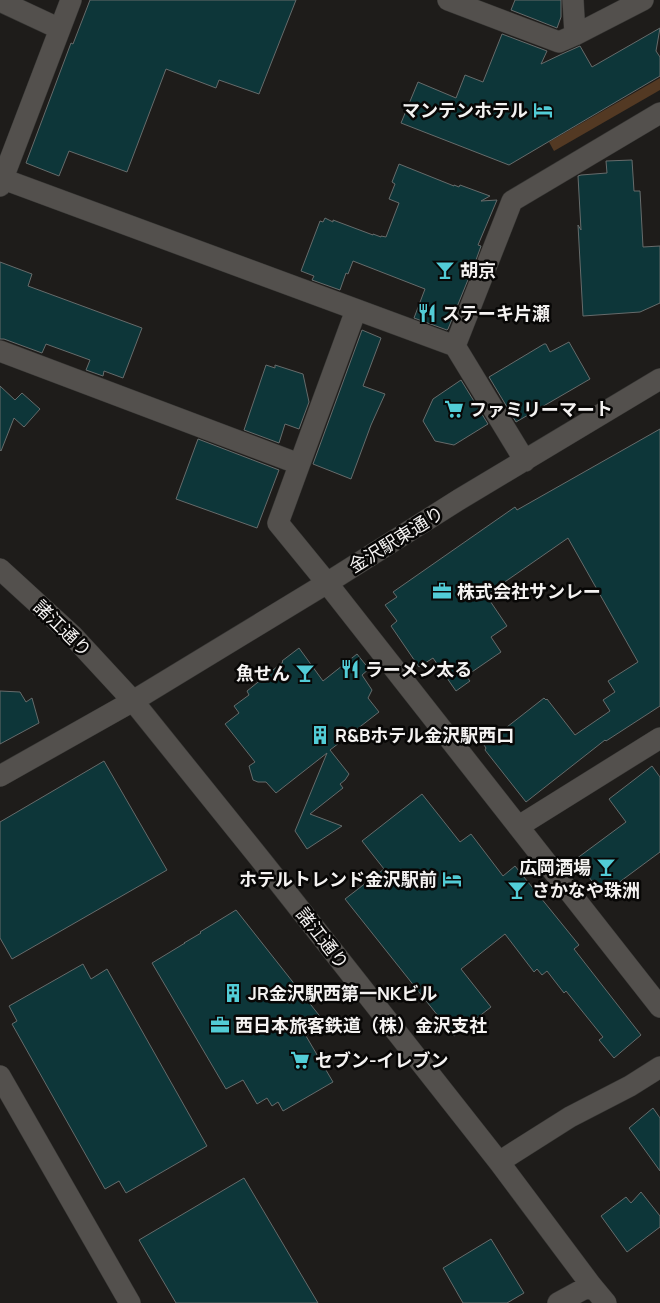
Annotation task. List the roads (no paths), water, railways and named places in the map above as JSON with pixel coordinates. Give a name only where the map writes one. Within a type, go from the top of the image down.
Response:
[{"type":"street","points":[[71,0],[1,182],[455,346],[524,461]]},
{"type":"street","points":[[448,0],[559,42],[643,0]]},
{"type":"street","points":[[572,0],[575,35]]},
{"type":"street","points":[[0,1],[60,28]]},
{"type":"street","points":[[455,346],[512,201],[660,113]]},
{"type":"street","points":[[356,310],[278,523],[660,1007]]},
{"type":"street","points":[[0,351],[299,464]]},
{"type":"street","name":"金沢駅東通り","points":[[0,776],[133,701],[327,583],[460,499],[660,379]]},
{"type":"street","name":"諸江通り","points":[[0,569],[72,635],[133,701],[265,865],[606,1303]]},
{"type":"street","points":[[519,826],[660,738]]},
{"type":"street","points":[[498,1162],[570,1117],[630,1086],[660,1067]]},
{"type":"street","points":[[0,1076],[130,1303]]},
{"type":"street","points":[[558,1303],[591,1285]]},
{"type":"place","name":"マンテンホテル","points":[[543,110]]},
{"type":"place","name":"胡京","points":[[445,270]]},
{"type":"place","name":"ステーキ片瀬","points":[[427,313]]},
{"type":"place","name":"ファミリーマート","points":[[454,409]]},
{"type":"place","name":"株式会社サンレー","points":[[442,591]]},
{"type":"place","name":"ラーメン太る","points":[[350,669]]},
{"type":"place","name":"魚せん","points":[[305,673]]},
{"type":"place","name":"R&Bホテル金沢駅西口","points":[[320,735]]},
{"type":"place","name":"広岡酒場","points":[[606,867]]},
{"type":"place","name":"ホテルトレンド金沢駅前","points":[[452,879]]},
{"type":"place","name":"さかなや珠洲","points":[[517,890]]},
{"type":"place","name":"JR金沢駅西第一NKビル","points":[[233,993]]},
{"type":"place","name":"西日本旅客鉄道（株）金沢支社","points":[[220,1025]]},
{"type":"place","name":"セブン-イレブン","points":[[300,1060]]}]
